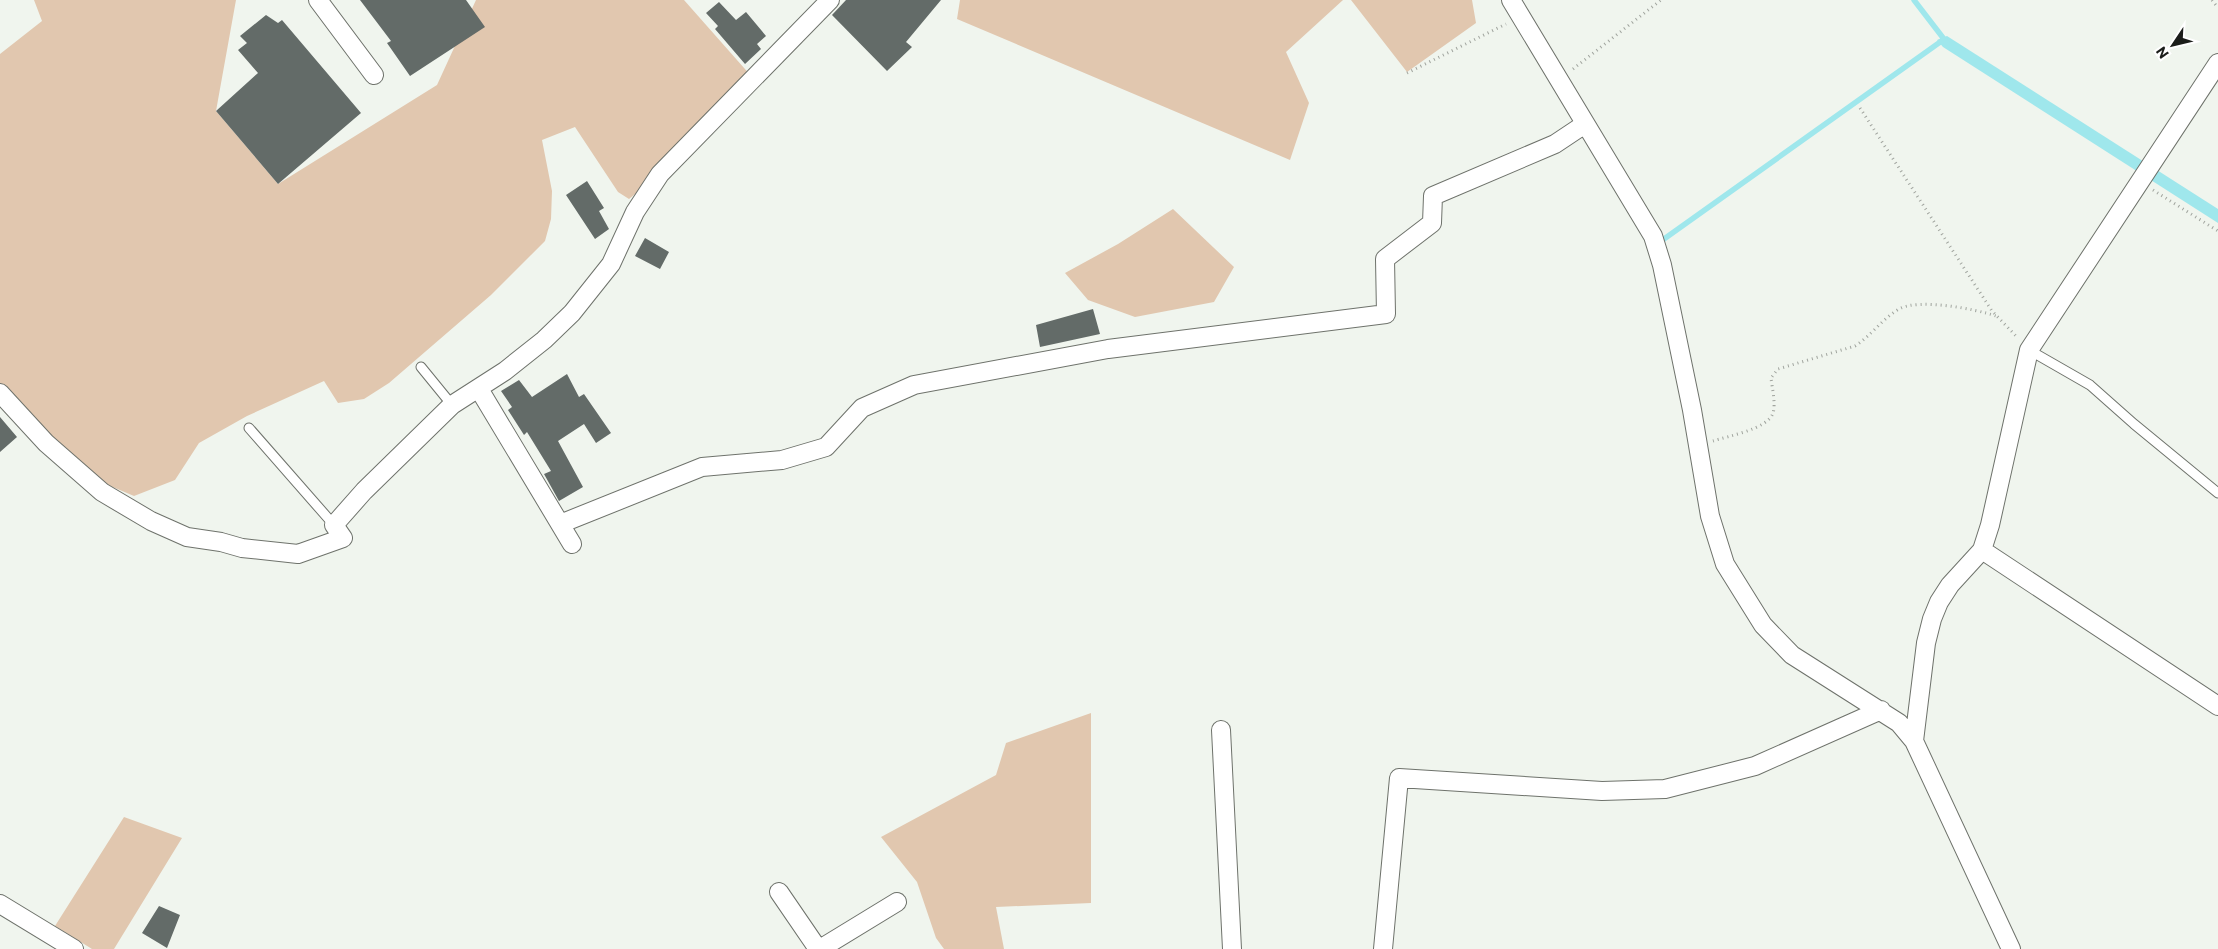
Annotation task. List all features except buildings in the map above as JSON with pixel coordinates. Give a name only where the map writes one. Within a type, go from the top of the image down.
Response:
[{"type":"street","points":[[318,0],[374,75]]},
{"type":"street","points":[[0,393],[46,443],[102,492],[151,521],[186,537],[242,548],[298,554],[343,538],[334,525],[364,491],[452,405],[478,389],[544,340],[572,313],[611,264],[635,212],[660,174],[830,0]]},
{"type":"street","points":[[1511,0],[1653,236],[1662,266],[1698,445],[1710,516],[1725,564],[1763,625],[1792,655],[1881,710],[1899,723],[1914,741],[2011,949]]},
{"type":"street","points":[[1914,741],[1926,643],[1932,618],[1939,602],[1950,585],[1982,550],[1990,525],[2030,350],[2218,63]]},
{"type":"street","points":[[560,524],[702,466],[782,460],[826,447],[862,408],[914,385],[1108,349],[1386,314],[1384,258],[1432,223],[1433,196],[1555,144],[1579,128],[1586,127]]},
{"type":"street","points":[[478,389],[572,544]]},
{"type":"street","points":[[1982,550],[2218,706]]},
{"type":"street","points":[[1384,949],[1398,778],[1602,791],[1665,789],[1755,766],[1881,710]]},
{"type":"street","points":[[1221,730],[1232,949]]},
{"type":"street","points":[[779,892],[819,949],[897,902]]},
{"type":"street","points":[[0,904],[74,949]]},
{"type":"lane","points":[[2030,350],[2090,384],[2134,424],[2218,492]]},
{"type":"lane","points":[[421,367],[452,405]]},
{"type":"lane","points":[[249,428],[334,525]]},
{"type":"path","points":[[1558,80],[1661,0]]},
{"type":"path","points":[[2212,0],[2218,8]]},
{"type":"path","points":[[1407,73],[1520,17]]},
{"type":"path","points":[[1860,108],[1996,316],[2030,350]]},
{"type":"path","points":[[2144,175],[2218,231]]},
{"type":"path","points":[[1698,445],[1747,431],[1766,422],[1774,412],[1771,378],[1778,369],[1855,346],[1866,339],[1900,308],[1912,306],[1957,306],[1996,316]]},
{"type":"shaded area","points":[[34,0],[236,0],[216,111],[278,184],[437,85],[476,0],[684,0],[752,77],[660,174],[629,199],[618,192],[575,127],[542,140],[552,191],[551,219],[545,241],[491,295],[389,383],[364,399],[338,403],[324,381],[247,416],[199,443],[175,480],[134,496],[82,474],[0,394],[0,54],[42,21]]},
{"type":"shaded area","points":[[960,0],[1343,0],[1286,52],[1309,103],[1290,160],[957,19]]},
{"type":"shaded area","points":[[1351,0],[1472,0],[1476,23],[1407,72]]},
{"type":"shaded area","points":[[1173,209],[1234,267],[1214,302],[1135,317],[1088,300],[1065,273],[1118,244]]},
{"type":"shaded area","points":[[1091,713],[1091,903],[996,907],[1004,949],[944,949],[936,938],[917,882],[881,837],[996,775],[1006,743]]},
{"type":"shaded area","points":[[124,817],[182,838],[114,949],[92,949],[55,926]]},
{"type":"water","points":[[1947,36],[2218,209],[2218,223],[1943,47],[1937,40]]},
{"type":"waterway","points":[[1914,0],[1947,43]]},
{"type":"waterway","points":[[1664,239],[1943,40]]}]
